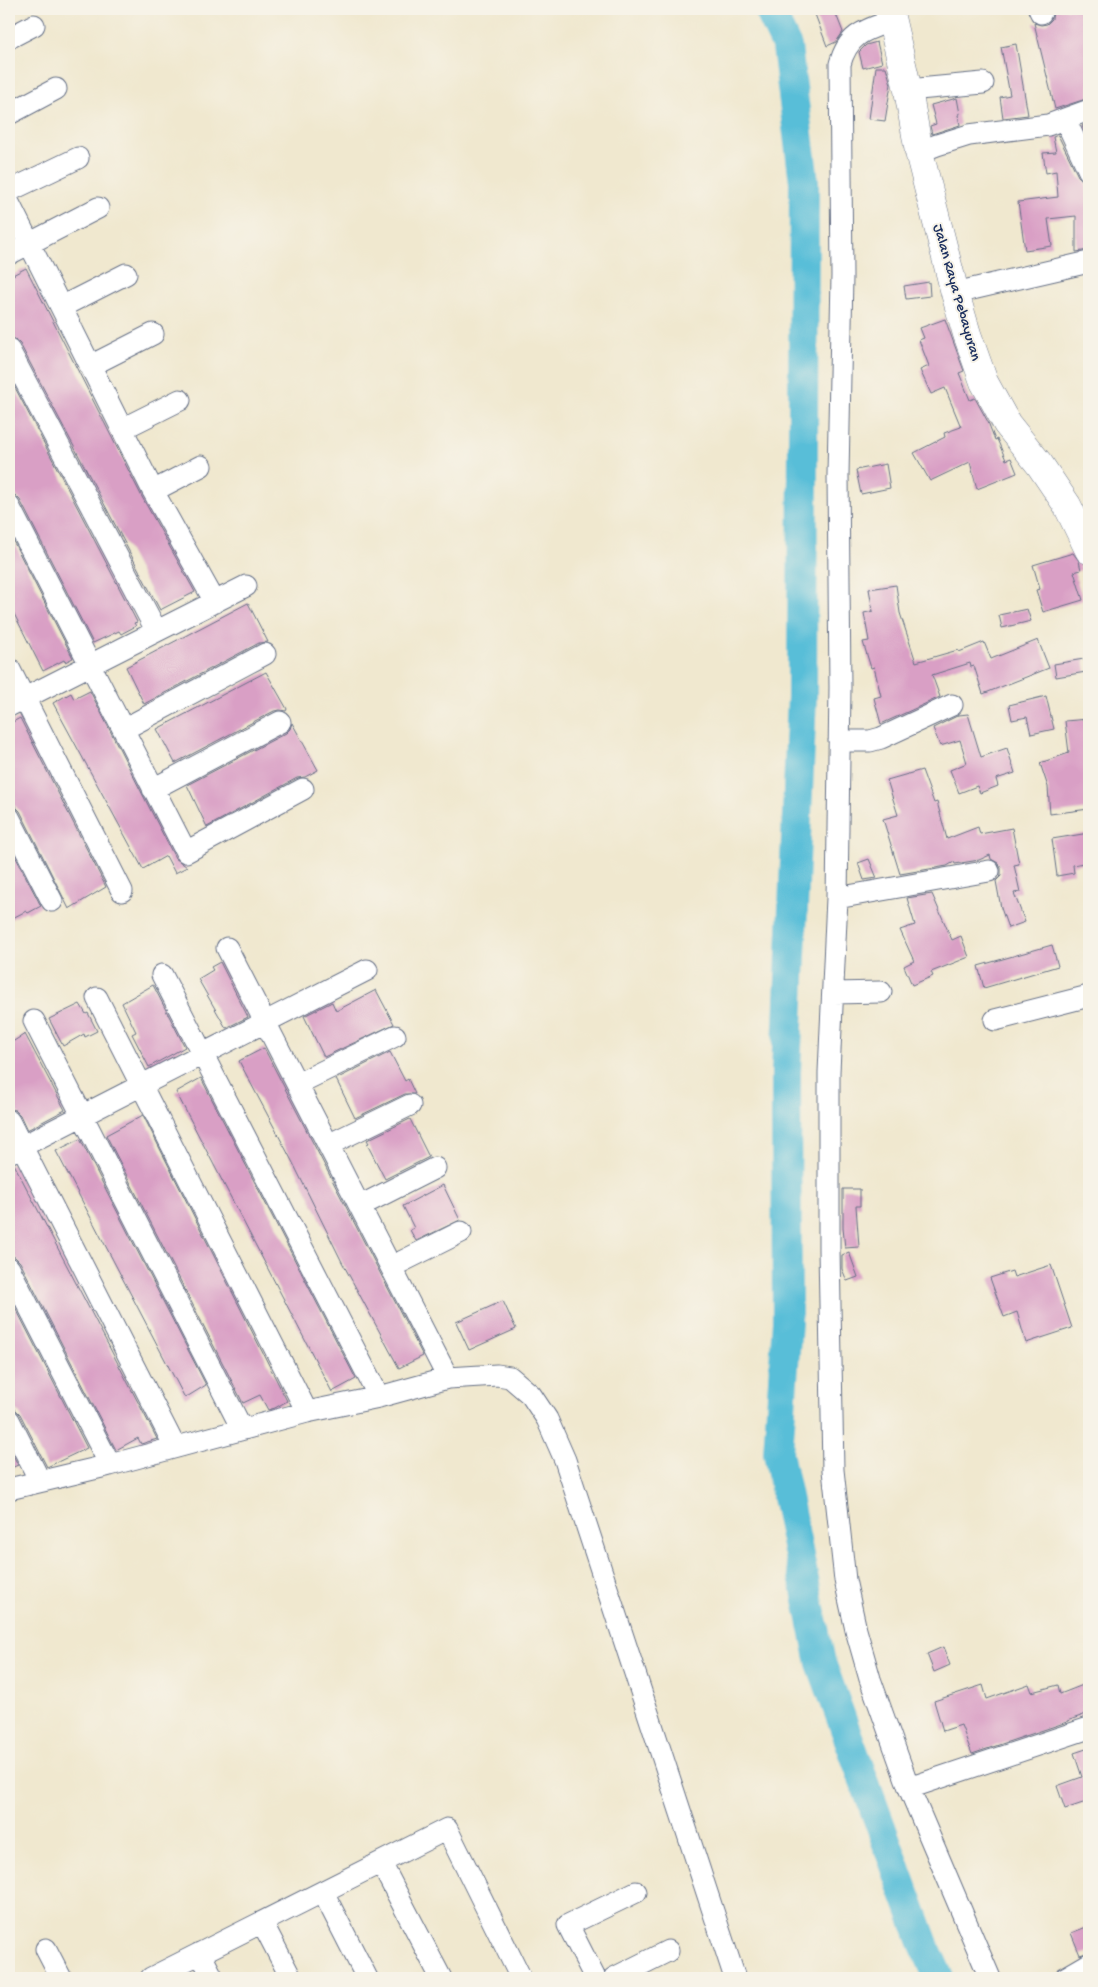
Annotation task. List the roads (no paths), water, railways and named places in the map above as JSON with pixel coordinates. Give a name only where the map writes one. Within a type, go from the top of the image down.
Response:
[{"type":"main road","name":"Jalan Raya Pebayuran","points":[[890,15],[908,90],[919,152],[966,334],[984,382],[1008,424],[1040,465],[1067,505],[1089,550]]},
{"type":"street","points":[[890,15],[857,35],[843,52],[840,64],[842,276],[838,475],[839,741],[837,898],[829,1072],[829,1249],[833,1470],[845,1580],[856,1630],[870,1679],[909,1788],[990,1978]]},
{"type":"street","points":[[9,38],[34,25]]},
{"type":"street","points":[[908,90],[983,82]]},
{"type":"street","points":[[9,114],[56,89]]},
{"type":"street","points":[[919,152],[969,135],[1048,125],[1089,110]]},
{"type":"street","points":[[1065,119],[1089,171]]},
{"type":"street","points":[[9,191],[78,158]]},
{"type":"street","points":[[9,203],[153,491],[215,602]]},
{"type":"street","points":[[9,254],[98,208]]},
{"type":"street","points":[[955,293],[1089,262]]},
{"type":"street","points":[[61,307],[126,274]]},
{"type":"street","points":[[90,366],[153,334]]},
{"type":"street","points":[[9,350],[156,630]]},
{"type":"street","points":[[122,429],[180,400]]},
{"type":"street","points":[[153,491],[201,466]]},
{"type":"street","points":[[9,506],[186,852],[303,789]]},
{"type":"street","points":[[16,702],[246,586]]},
{"type":"street","points":[[124,729],[265,654]]},
{"type":"street","points":[[9,668],[16,702],[122,891]]},
{"type":"street","points":[[839,741],[875,740],[952,705]]},
{"type":"street","points":[[153,789],[280,722]]},
{"type":"street","points":[[9,817],[52,901]]},
{"type":"street","points":[[837,898],[989,871]]},
{"type":"street","points":[[227,948],[448,1378]]},
{"type":"street","points":[[15,1149],[367,970]]},
{"type":"street","points":[[162,975],[379,1397]]},
{"type":"street","points":[[834,993],[882,992]]},
{"type":"street","points":[[995,1020],[1089,996]]},
{"type":"street","points":[[97,998],[308,1412]]},
{"type":"street","points":[[34,1021],[242,1429]]},
{"type":"street","points":[[297,1084],[395,1036]]},
{"type":"street","points":[[328,1145],[410,1105]]},
{"type":"street","points":[[9,1121],[15,1149],[174,1447]]},
{"type":"street","points":[[360,1206],[436,1168]]},
{"type":"street","points":[[391,1267],[462,1232]]},
{"type":"street","points":[[9,1268],[110,1465]]},
{"type":"street","points":[[9,1489],[110,1465],[308,1412],[379,1397],[448,1378],[497,1375],[510,1377],[531,1395],[547,1419],[565,1460],[735,1978]]},
{"type":"street","points":[[9,1420],[40,1481]]},
{"type":"street","points":[[909,1788],[1089,1728]]},
{"type":"street","points":[[150,1978],[447,1829],[521,1978]]},
{"type":"street","points":[[381,1863],[441,1978]]},
{"type":"street","points":[[323,1892],[367,1978]]},
{"type":"street","points":[[595,1978],[568,1925],[636,1892]]},
{"type":"street","points":[[262,1922],[291,1978]]},
{"type":"street","points":[[46,1949],[61,1978]]},
{"type":"street","points":[[614,1978],[668,1951]]},
{"type":"street","points":[[200,1953],[213,1978]]},
{"type":"street","points":[[1065,1978],[1089,1964]]},
{"type":"waterway","points":[[769,9],[787,47],[804,182],[802,697],[786,1072],[787,1321],[778,1453],[821,1663],[923,1942],[939,1978]]}]
